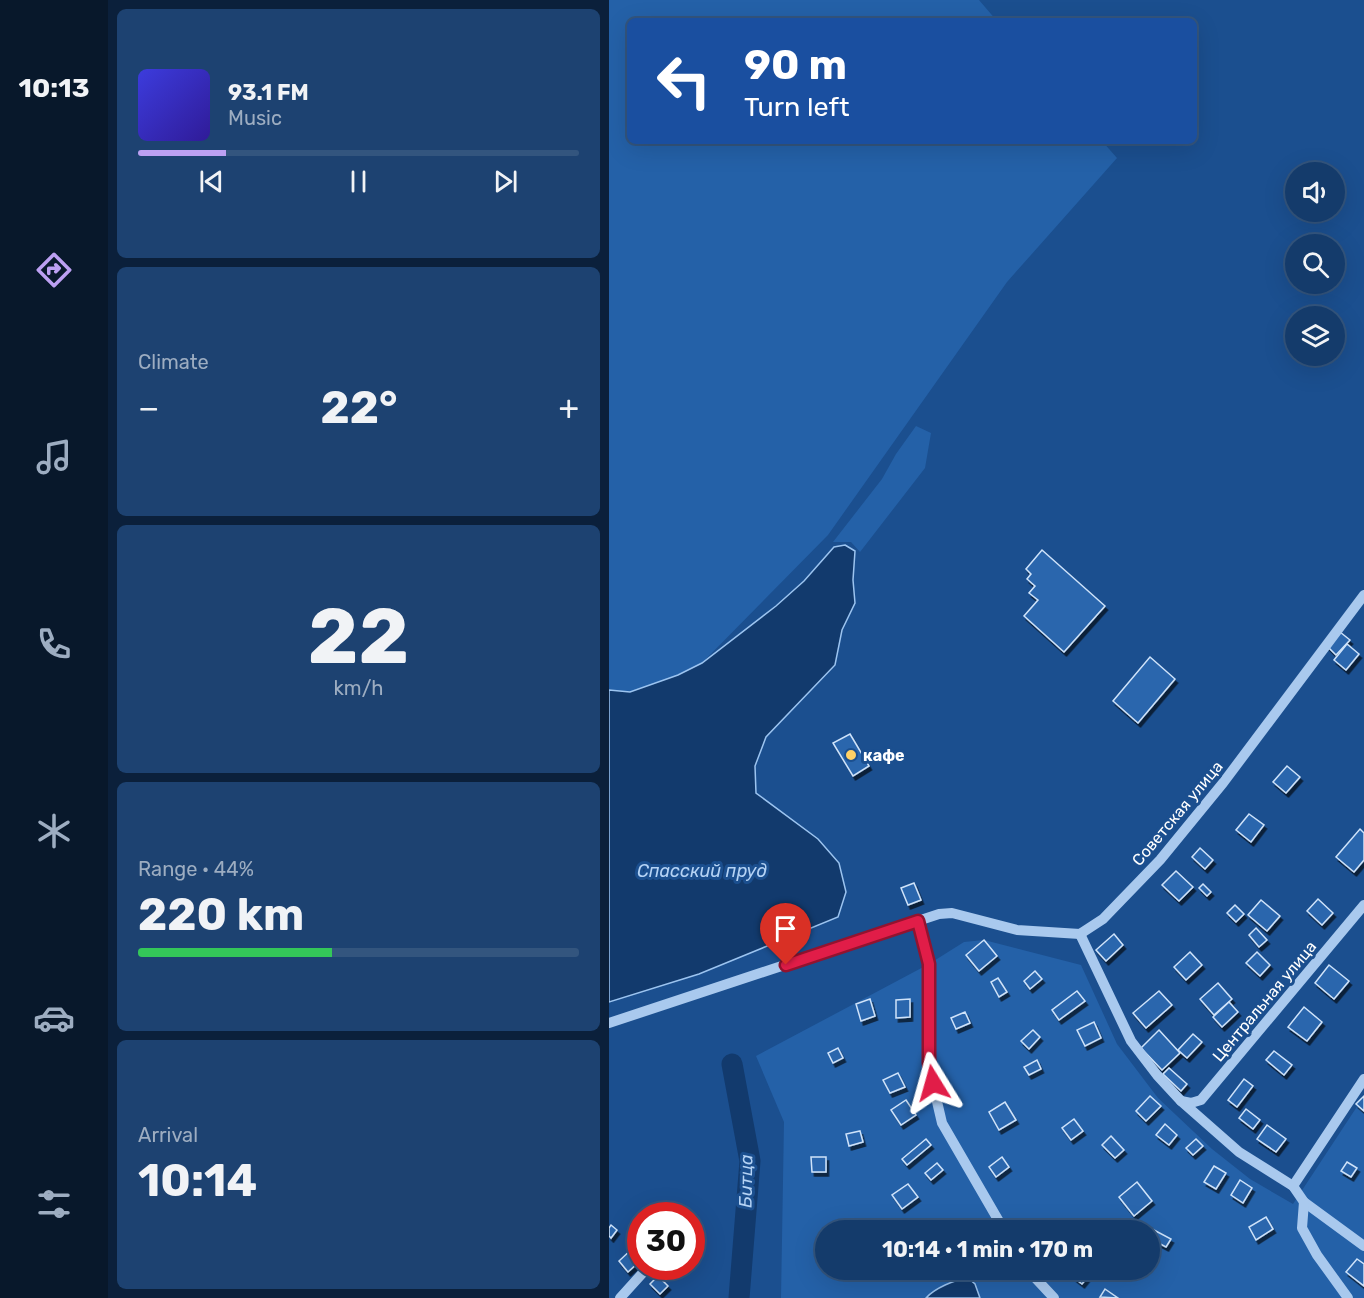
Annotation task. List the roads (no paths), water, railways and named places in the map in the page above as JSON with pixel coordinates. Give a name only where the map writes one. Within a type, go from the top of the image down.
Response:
[{"type":"street","name":"Советская улица","points":[[1080,934],[1103,919],[1160,860],[1223,783],[1364,595]]},
{"type":"street","name":"Центральная улица","points":[[1181,1101],[1191,1103],[1201,1100],[1364,905]]},
{"type":"street","points":[[609,1023],[939,914],[952,913],[1017,930],[1080,934],[1131,1041],[1157,1075],[1181,1101],[1239,1152],[1293,1186],[1304,1202],[1364,1246]]},
{"type":"street","points":[[918,921],[929,964],[929,1063],[942,1123],[998,1220]]},
{"type":"street","points":[[1293,1186],[1364,1079]]},
{"type":"street","points":[[1304,1202],[1302,1228],[1317,1255],[1348,1298]]},
{"type":"street","points":[[620,1298],[636,1280]]},
{"type":"street","points":[[1037,1280],[1054,1298]]},
{"type":"water","name":"Спасский пруд","points":[[845,545],[855,551],[853,580],[855,603],[842,630],[835,665],[766,737],[755,766],[756,793],[818,839],[839,863],[846,892],[838,917],[699,974],[609,1002],[609,690],[630,692],[678,675],[702,663],[776,606],[804,581],[834,547]]},
{"type":"water","points":[[970,1280],[975,1284],[980,1298],[926,1298],[934,1291],[957,1281]]},
{"type":"waterway","name":"Битца","points":[[732,1064],[750,1161],[739,1298]]},
{"type":"place","name":"кафе","points":[[851,755]]}]
